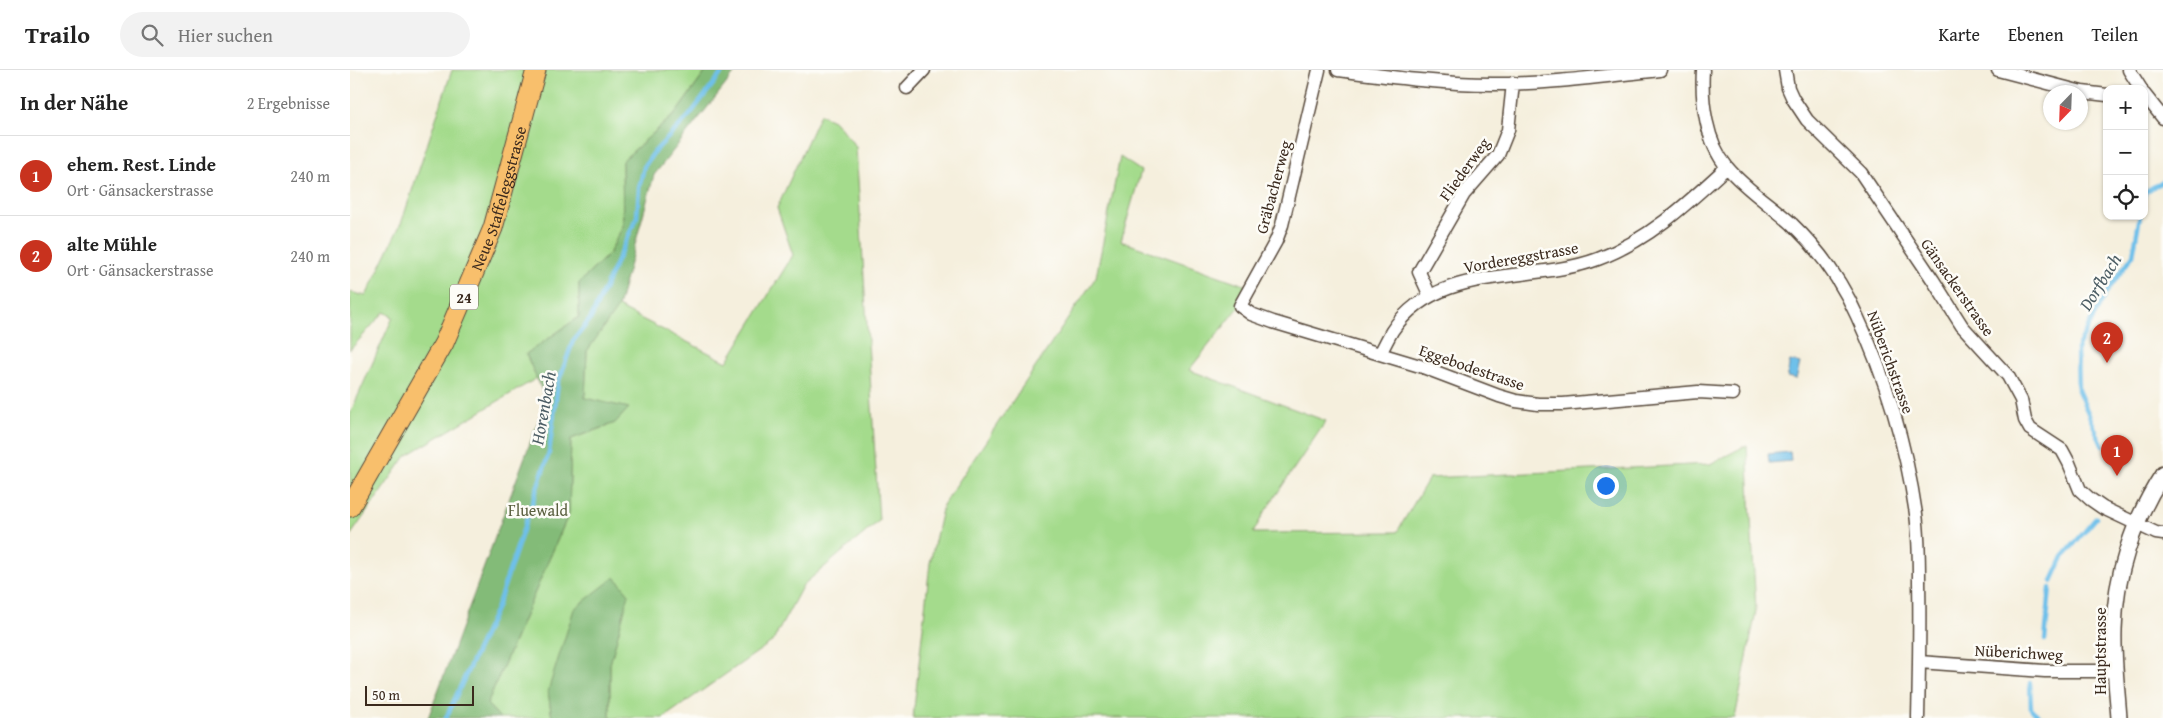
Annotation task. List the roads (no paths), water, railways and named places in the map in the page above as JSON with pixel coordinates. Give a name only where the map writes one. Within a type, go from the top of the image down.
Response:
[{"type":"main road","name":"Neue Staffeleggstrasse","points":[[350,507],[444,343],[493,228],[536,70]]},
{"type":"street","points":[[907,88],[924,70]]},
{"type":"street","name":"Gräbacherweg","points":[[1240,306],[1276,241],[1282,225],[1319,70]]},
{"type":"street","points":[[1338,70],[1429,81],[1513,83],[1566,80],[1660,70]]},
{"type":"street","name":"Nüberichstrasse","points":[[1703,70],[1702,89],[1708,126],[1716,151],[1727,167],[1792,224],[1819,252],[1857,314],[1890,400],[1904,454],[1916,515],[1919,562],[1918,718]]},
{"type":"street","name":"Gänsackerstrasse","points":[[1785,70],[1788,88],[1807,120],[1861,173],[1934,280],[1962,326],[2008,376],[2021,400],[2025,420],[2030,429],[2062,450],[2080,490],[2090,499],[2104,508],[2156,533],[2163,534]]},
{"type":"street","points":[[1998,70],[2082,92],[2103,95]]},
{"type":"street","points":[[2129,70],[2138,85]]},
{"type":"street","name":"Fliederweg","points":[[1430,296],[1419,272],[1464,194],[1498,155],[1508,130],[1513,83]]},
{"type":"street","points":[[2148,99],[2163,118]]},
{"type":"street","name":"Vordereggstrasse","points":[[1380,354],[1393,329],[1412,309],[1430,296],[1463,283],[1550,271],[1597,260],[1626,248],[1665,222],[1727,167]]},
{"type":"street","name":"Eggebodestrasse","points":[[1240,306],[1251,314],[1273,322],[1420,366],[1499,396],[1538,404],[1698,392],[1733,394]]},
{"type":"street","name":"Hauptstrasse","points":[[2119,718],[2114,630],[2118,588],[2136,523],[2149,495],[2163,474]]},
{"type":"street","name":"Nüberichweg","points":[[1919,662],[2045,671],[2116,671]]},
{"type":"water","points":[[1790,361],[1800,363],[1796,379],[1787,377]]},
{"type":"water","points":[[1790,452],[1791,461],[1769,463],[1768,454]]},
{"type":"waterway","name":"Horenbach","points":[[446,718],[497,607],[549,453],[558,383],[573,341],[591,318],[637,217],[639,188],[644,167],[654,152],[689,116],[724,70]]},
{"type":"waterway","name":"Dorfbach","points":[[2148,190],[2163,181]]},
{"type":"waterway","name":"Dorfbach","points":[[2102,445],[2078,390],[2077,349],[2106,293],[2133,255],[2139,220]]},
{"type":"waterway","name":"Dorfbach","points":[[2052,581],[2063,557],[2096,518]]},
{"type":"waterway","name":"Dorfbach","points":[[2045,640],[2050,588]]},
{"type":"waterway","name":"Dorfbach","points":[[2030,683],[2031,709],[2041,718]]},
{"type":"place","name":"alte Mühle","points":[[2107,363]]},
{"type":"place","name":"ehem. Rest. Linde","points":[[2117,476]]},
{"type":"park label","name":"Fluewald","points":[[538,510]]}]
